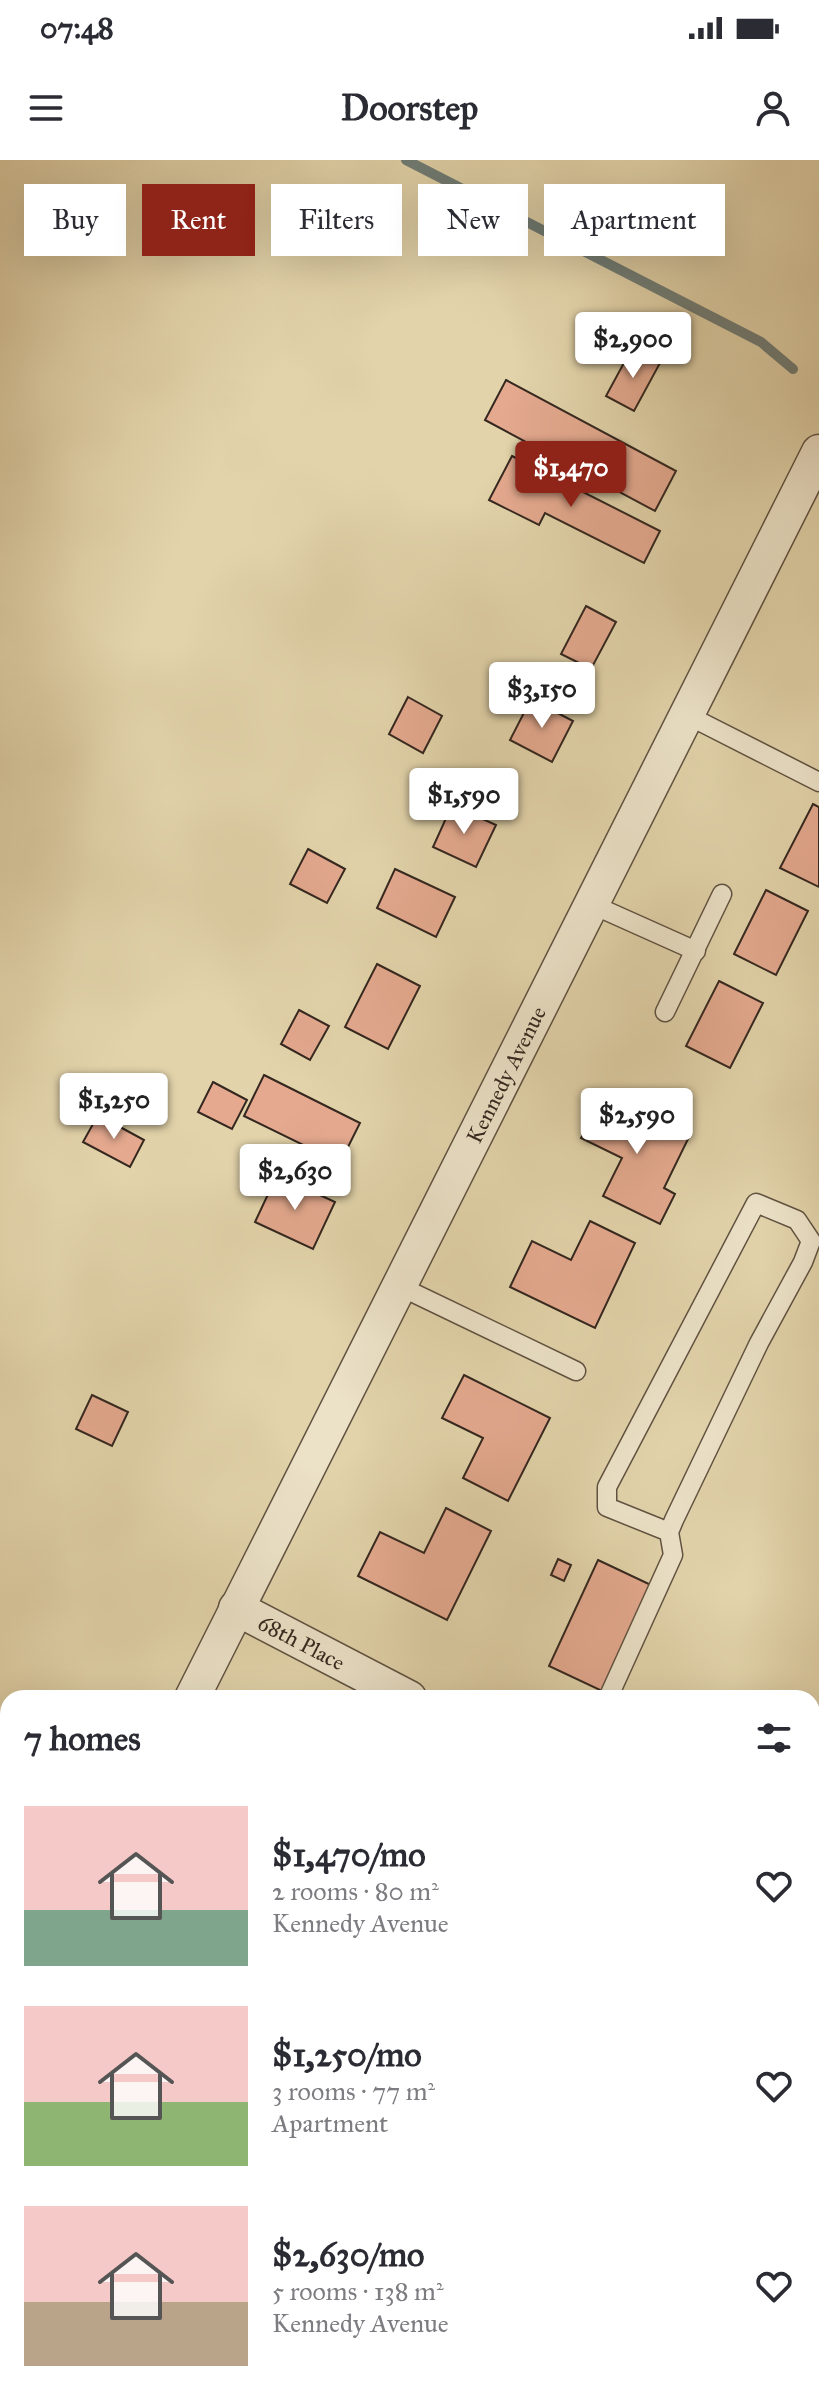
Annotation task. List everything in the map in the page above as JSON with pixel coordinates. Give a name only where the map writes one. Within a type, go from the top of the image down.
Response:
[{"type":"street","name":"Kennedy Avenue","points":[[196,1690],[819,452]]},
{"type":"street","name":"68th Place","points":[[236,1608],[394,1690]]},
{"type":"lane","points":[[687,715],[819,782]]},
{"type":"lane","points":[[665,1012],[722,894]]},
{"type":"lane","points":[[591,904],[696,951]]},
{"type":"lane","points":[[612,1690],[673,1555],[669,1532],[811,1241],[797,1220],[756,1203],[607,1487],[607,1507],[669,1532]]},
{"type":"lane","points":[[399,1286],[576,1371]]},
{"type":"building","points":[[632,348],[660,363],[634,411],[606,396]]},
{"type":"building","points":[[506,380],[676,471],[655,511],[485,420]]},
{"type":"building","points":[[512,456],[660,531],[644,563],[545,513],[539,525],[489,500]]},
{"type":"building","points":[[586,606],[616,622],[591,669],[561,654]]},
{"type":"building","points":[[408,697],[442,716],[423,753],[389,734]]},
{"type":"building","points":[[531,699],[573,721],[552,762],[510,740]]},
{"type":"building","points":[[813,804],[819,807],[819,887],[780,868]]},
{"type":"building","points":[[452,805],[496,825],[476,867],[433,847]]},
{"type":"building","points":[[308,849],[345,869],[327,903],[290,884]]},
{"type":"building","points":[[395,869],[455,897],[436,937],[377,908]]},
{"type":"building","points":[[766,890],[808,911],[776,975],[734,954]]},
{"type":"building","points":[[377,964],[420,986],[388,1049],[345,1027]]},
{"type":"building","points":[[719,981],[763,1003],[730,1068],[686,1046]]},
{"type":"building","points":[[299,1010],[329,1026],[310,1060],[281,1044]]},
{"type":"building","points":[[264,1075],[360,1123],[340,1163],[244,1116]]},
{"type":"building","points":[[213,1082],[247,1100],[232,1129],[198,1112]]},
{"type":"building","points":[[603,1094],[689,1137],[664,1188],[675,1194],[660,1224],[603,1196],[622,1158],[581,1138]]},
{"type":"building","points":[[98,1115],[144,1140],[130,1167],[83,1142]]},
{"type":"building","points":[[277,1175],[335,1202],[313,1249],[255,1222]]},
{"type":"building","points":[[590,1221],[635,1243],[595,1328],[510,1287],[532,1241],[571,1260]]},
{"type":"building","points":[[464,1375],[550,1418],[508,1501],[463,1478],[483,1438],[442,1418]]},
{"type":"building","points":[[92,1395],[128,1412],[112,1446],[76,1429]]},
{"type":"building","points":[[446,1508],[491,1531],[447,1620],[358,1576],[380,1532],[424,1553]]},
{"type":"building","points":[[558,1559],[571,1565],[564,1581],[551,1575]]},
{"type":"building","points":[[598,1560],[651,1585],[602,1690],[549,1666]]},
{"type":"waterway","points":[[406,160],[761,342],[793,369]]}]
